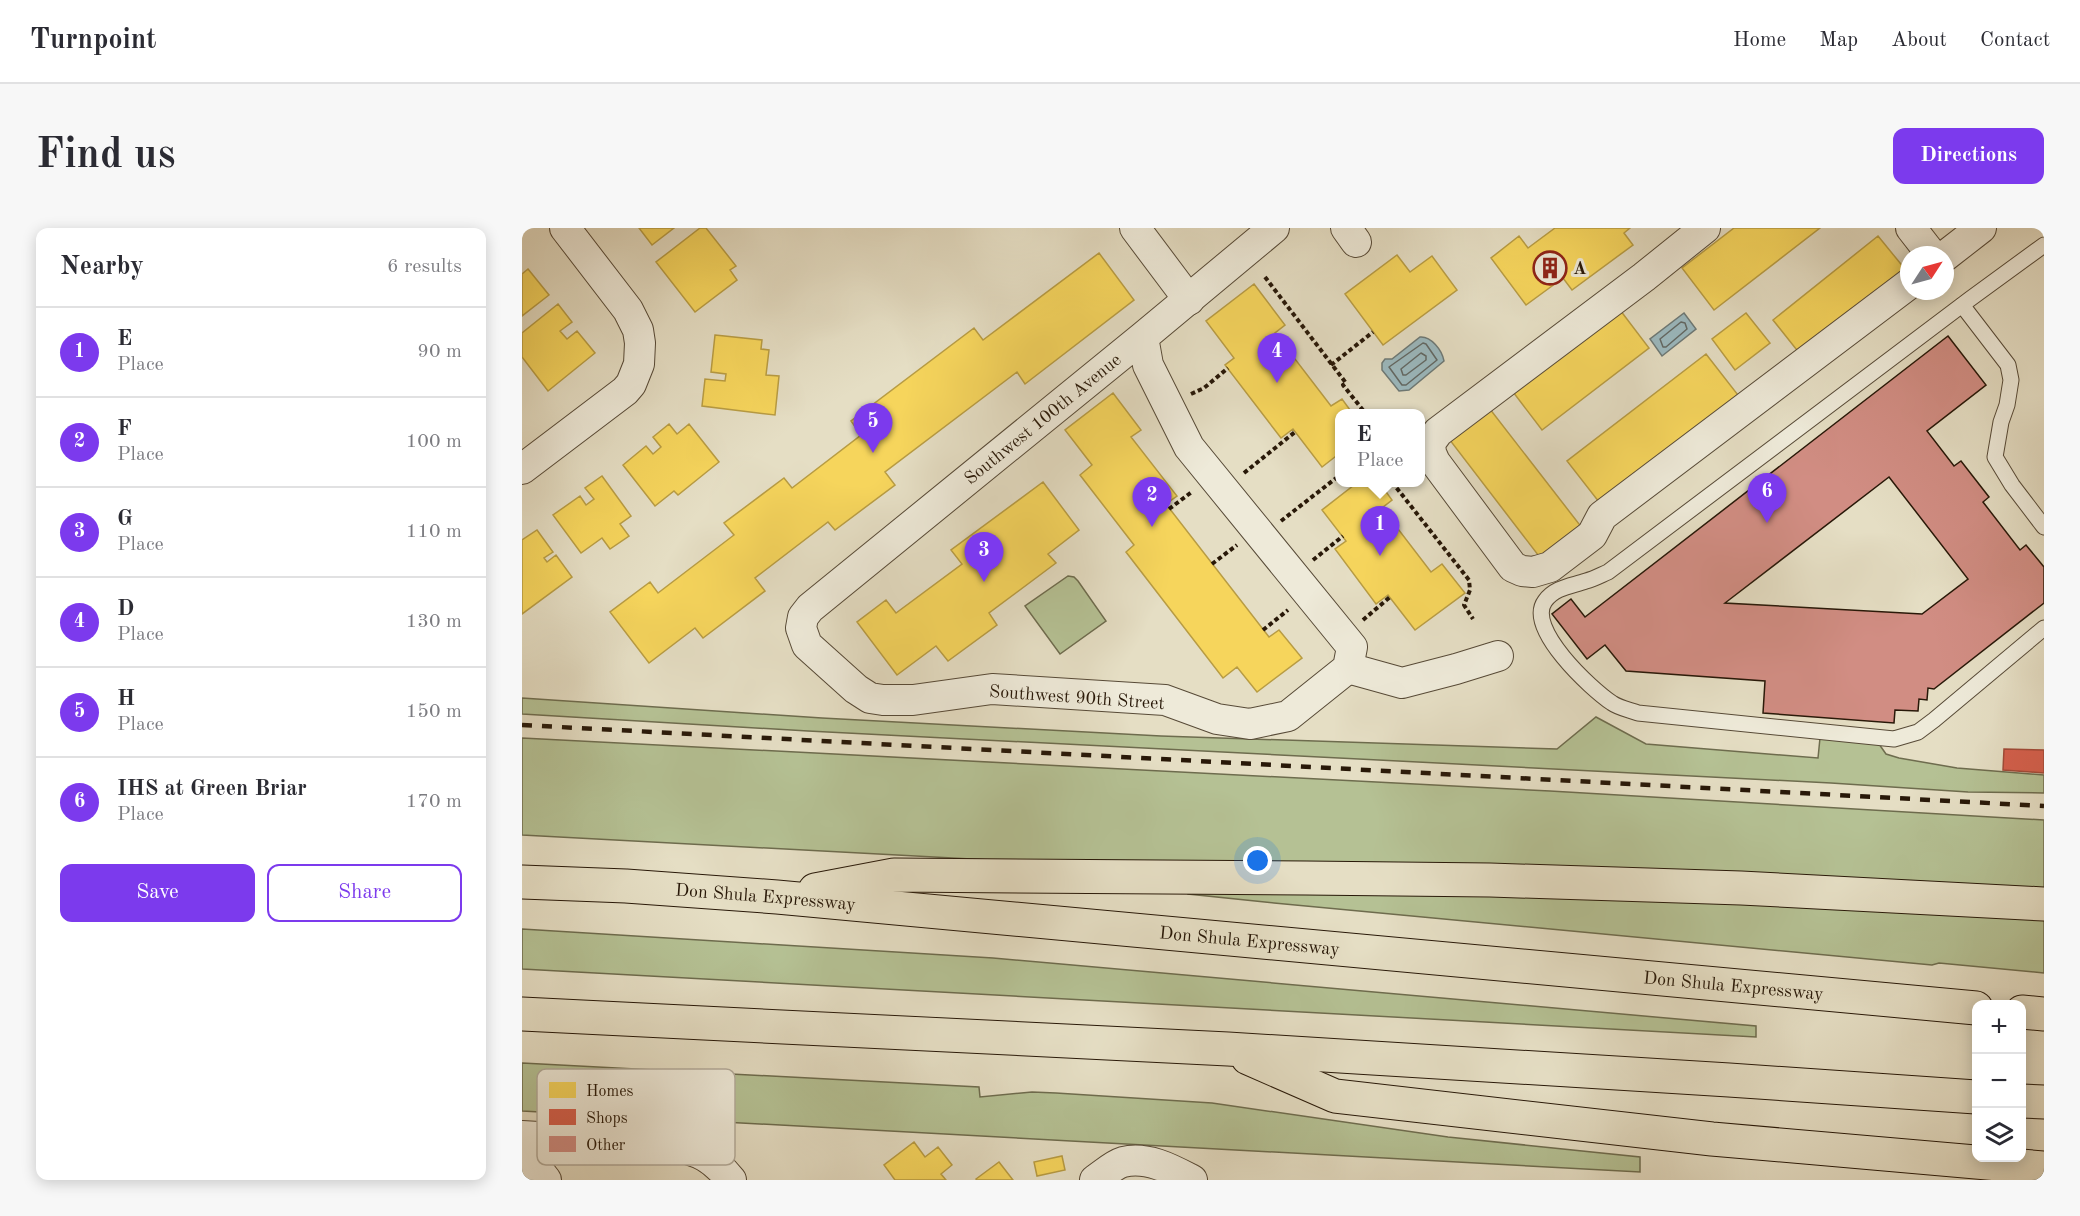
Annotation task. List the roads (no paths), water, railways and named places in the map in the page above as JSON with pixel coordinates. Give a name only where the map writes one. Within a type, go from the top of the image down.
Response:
[{"type":"highway","points":[[777,897],[894,875],[1490,880],[1740,888],[2044,904]]},
{"type":"highway","name":"Don Shula Expressway","points":[[522,882],[626,886],[777,897],[1972,1008]]},
{"type":"highway","points":[[2026,1012],[2044,1014]]},
{"type":"highway","points":[[522,1014],[1228,1049],[1972,1097]]},
{"type":"highway","points":[[1228,1049],[1335,1096],[1712,1139],[2044,1168]]},
{"type":"highway","points":[[2026,1101],[2044,1102]]},
{"type":"street","points":[[522,469],[625,391],[636,375],[640,354],[638,330],[628,310],[565,228]]},
{"type":"street","points":[[1134,228],[1189,300]]},
{"type":"street","name":"Southwest 100th Avenue","points":[[810,608],[1189,300],[1274,228]]},
{"type":"street","points":[[1705,228],[1644,277],[1466,409],[1432,439],[1430,448],[1435,462],[1513,567],[1533,572],[1550,567],[1592,535],[1602,516],[1900,291]]},
{"type":"street","points":[[1911,228],[1925,246]]},
{"type":"street","points":[[1954,249],[1981,228]]},
{"type":"street","points":[[1143,337],[1148,365],[1189,447],[1352,647],[1348,668],[1402,683],[1498,656]]},
{"type":"street","name":"Southwest 90th Street","points":[[810,608],[803,617],[801,628],[807,645],[856,689],[870,698],[883,700],[913,700],[993,689],[1165,700],[1217,719],[1250,724],[1288,716],[1348,668]]},
{"type":"street","points":[[522,1136],[537,1137]]},
{"type":"street","points":[[522,1149],[546,1180]]},
{"type":"street","points":[[1095,1180],[1122,1162],[1136,1161],[1166,1167],[1192,1180]]},
{"type":"street","points":[[717,1165],[731,1180]]},
{"type":"lane","points":[[2044,245],[1608,572],[1587,581],[1568,585],[1546,599],[1541,608],[1544,628],[1579,676],[1614,704],[1638,713],[1894,739],[1918,732],[2044,628]]},
{"type":"lane","points":[[1962,305],[2008,365],[2011,380],[1995,457],[2012,485],[2044,527]]},
{"type":"water","points":[[1684,313],[1696,329],[1662,356],[1650,339]]},
{"type":"water","points":[[1420,337],[1435,344],[1444,361],[1409,390],[1399,391],[1382,370],[1382,363],[1385,359],[1392,359]]},
{"type":"railway","points":[[522,725],[2044,806]]},
{"type":"place","name":"A","points":[[1550,268]]},
{"type":"place","name":"D","points":[[1277,383]]},
{"type":"place","name":"H","points":[[873,453]]},
{"type":"place","name":"IHS at Green Briar","points":[[1767,523]]},
{"type":"place","name":"F","points":[[1152,527]]},
{"type":"place","name":"E","points":[[1380,556]]},
{"type":"place","name":"G","points":[[984,582]]}]
